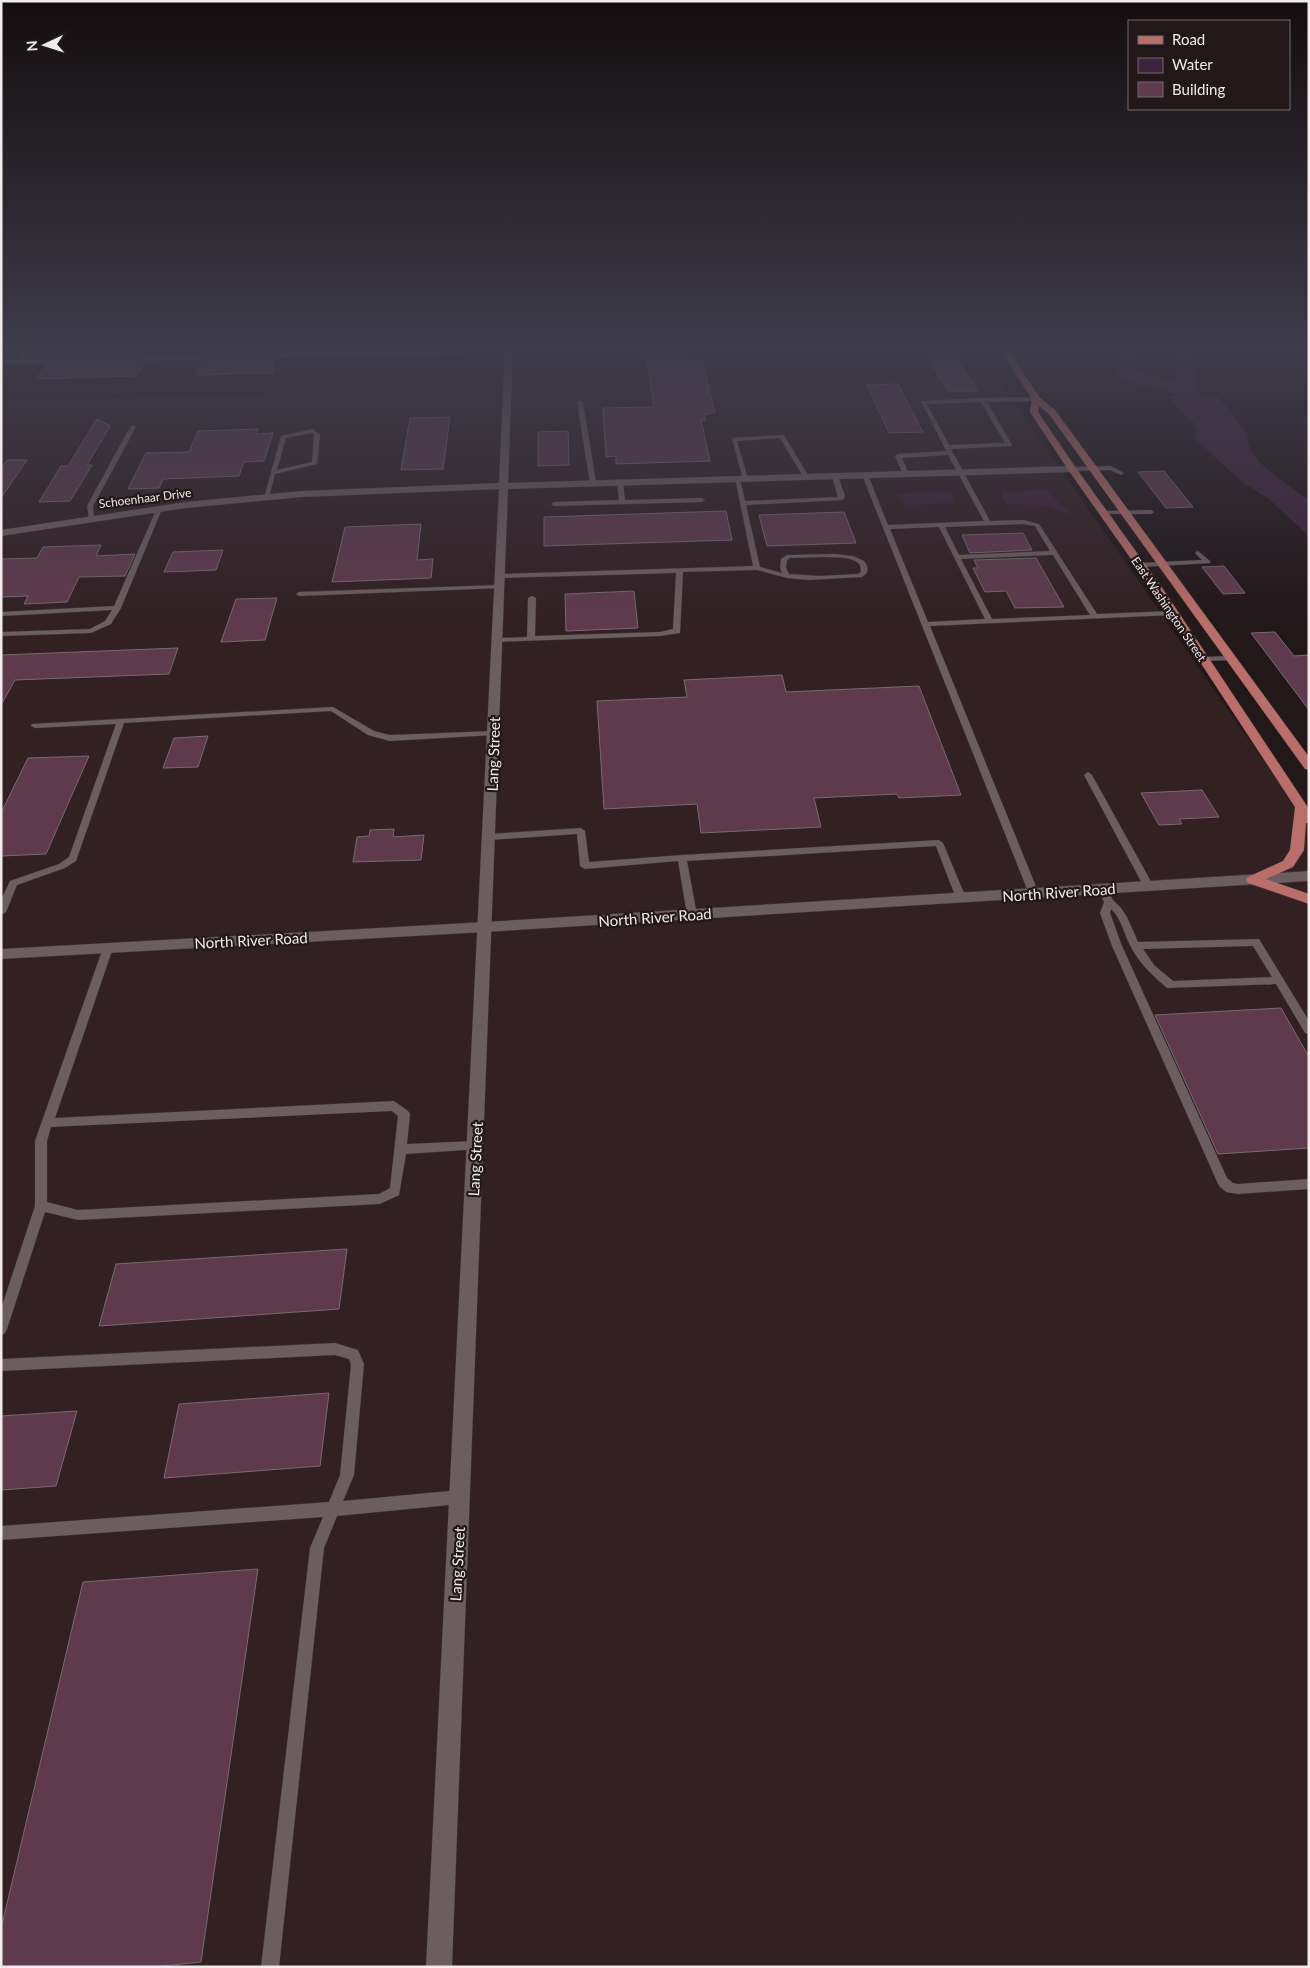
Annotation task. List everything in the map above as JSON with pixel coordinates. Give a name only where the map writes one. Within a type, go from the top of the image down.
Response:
[{"type":"main road","name":"East Washington Street","points":[[1051,438],[1141,565],[1305,813]]},
{"type":"main road","name":"East Washington Street","points":[[1071,438],[1309,766]]},
{"type":"main road","points":[[1253,880],[1288,864],[1298,850],[1305,813]]},
{"type":"main road","points":[[1253,880],[1309,899]]},
{"type":"street","name":"Lang Street","points":[[439,1967],[494,733],[504,438]]},
{"type":"street","name":"Schoenhaar Drive","points":[[1,534],[91,518],[266,497],[502,486],[1072,469]]},
{"type":"street","name":"North River Road","points":[[1,954],[485,928],[1034,894],[1106,896],[1149,887],[1309,876]]},
{"type":"lane","points":[[91,518],[90,506],[128,438]]},
{"type":"lane","points":[[266,497],[284,438]]},
{"type":"lane","points":[[273,473],[315,463],[317,438]]},
{"type":"lane","points":[[586,438],[593,483]]},
{"type":"lane","points":[[753,438],[734,439],[741,479],[742,503],[756,568]]},
{"type":"lane","points":[[783,438],[806,477]]},
{"type":"lane","points":[[942,438],[958,472],[969,486],[988,523]]},
{"type":"lane","points":[[906,474],[898,456],[1009,444],[1005,438]]},
{"type":"lane","points":[[1072,469],[1111,468],[1121,473]]},
{"type":"lane","points":[[865,475],[1034,894]]},
{"type":"lane","points":[[742,503],[840,499],[842,496],[835,476]]},
{"type":"lane","points":[[620,482],[622,502]]},
{"type":"lane","points":[[554,504],[702,500]]},
{"type":"lane","points":[[1,634],[91,631],[108,622],[117,608],[159,509]]},
{"type":"lane","points":[[1103,513],[1151,512]]},
{"type":"lane","points":[[886,527],[1024,522],[1037,525],[1095,617]]},
{"type":"lane","points":[[941,525],[988,621]]},
{"type":"lane","points":[[957,557],[1056,553]]},
{"type":"lane","points":[[1141,565],[1208,562],[1198,553]]},
{"type":"lane","points":[[299,594],[680,570],[756,568],[787,576],[807,579],[860,576],[864,573],[865,566],[860,560],[853,558],[789,556],[784,559],[783,568],[787,576]]},
{"type":"lane","points":[[497,640],[660,634],[676,631],[680,570]]},
{"type":"lane","points":[[531,639],[532,598]]},
{"type":"lane","points":[[1,614],[117,608]]},
{"type":"lane","points":[[925,624],[1173,613]]},
{"type":"lane","points":[[1202,659],[1231,658]]},
{"type":"lane","points":[[35,726],[332,709],[371,734],[390,738],[494,733]]},
{"type":"lane","points":[[1,912],[12,883],[62,866],[73,859],[121,721]]},
{"type":"lane","points":[[1088,775],[1149,887]]},
{"type":"lane","points":[[489,837],[581,831],[585,866],[682,858],[939,843],[961,898]]},
{"type":"lane","points":[[682,858],[692,915]]},
{"type":"lane","points":[[1106,896],[1124,919],[1135,946],[1151,968],[1171,986],[1279,980]]},
{"type":"lane","points":[[1106,896],[1105,912],[1117,946],[1223,1182],[1230,1188],[1238,1189],[1309,1184]]},
{"type":"lane","points":[[1135,946],[1256,942],[1279,980],[1305,1016],[1309,1030]]},
{"type":"lane","points":[[1,1329],[41,1206],[41,1141],[108,948]]},
{"type":"lane","points":[[41,1206],[78,1215],[380,1199],[395,1191],[404,1114],[394,1106],[47,1123]]},
{"type":"lane","points":[[401,1149],[476,1146]]},
{"type":"lane","points":[[1,1365],[335,1349],[353,1354],[358,1364],[347,1475],[318,1548],[270,1967]]},
{"type":"lane","points":[[1,1533],[333,1509],[460,1497]]},
{"type":"shaded area","points":[[1,438],[1039,438],[1309,826],[1309,1967],[1,1967]]},
{"type":"water","points":[[1194,438],[1247,438],[1250,450],[1261,464],[1309,501],[1309,536],[1270,500],[1241,481]]},
{"type":"water","points":[[1046,490],[1070,513],[1067,514],[1042,505],[1006,504],[1002,498],[1002,492]]},
{"type":"water","points":[[944,491],[952,494],[954,500],[952,503],[910,505],[902,503],[897,495],[905,493]]},
{"type":"building","points":[[85,438],[103,438],[87,465],[92,465],[70,501],[39,502],[61,466],[68,466]]},
{"type":"building","points":[[195,438],[271,438],[264,461],[244,462],[239,476],[163,479],[159,488],[128,489],[146,453],[189,452]]},
{"type":"building","points":[[407,438],[447,438],[443,469],[401,470]]},
{"type":"building","points":[[538,438],[568,438],[569,465],[538,466]]},
{"type":"building","points":[[605,438],[705,438],[710,461],[616,464],[616,456],[606,457]]},
{"type":"building","points":[[7,460],[27,460],[1,498],[1,468]]},
{"type":"building","points":[[1164,471],[1193,507],[1166,508],[1138,472]]},
{"type":"building","points":[[726,511],[732,540],[544,546],[544,517]]},
{"type":"building","points":[[844,512],[856,543],[767,546],[759,515]]},
{"type":"building","points":[[421,524],[417,560],[433,559],[431,578],[332,582],[345,527]]},
{"type":"building","points":[[1023,533],[1032,550],[970,553],[962,535]]},
{"type":"building","points":[[101,545],[96,556],[135,554],[125,576],[79,577],[67,602],[24,604],[28,596],[1,597],[1,559],[37,558],[43,547]]},
{"type":"building","points":[[223,550],[216,570],[164,572],[173,552]]},
{"type":"building","points":[[1036,558],[1064,607],[1015,608],[1006,591],[985,592],[973,568],[978,568],[974,560]]},
{"type":"building","points":[[1224,566],[1245,593],[1223,594],[1202,567]]},
{"type":"building","points":[[634,591],[638,628],[566,631],[565,594]]},
{"type":"building","points":[[277,598],[265,640],[221,642],[236,599]]},
{"type":"building","points":[[1275,632],[1294,656],[1309,655],[1309,710],[1251,633]]},
{"type":"building","points":[[178,648],[169,674],[15,680],[1,705],[1,655]]},
{"type":"building","points":[[782,675],[786,692],[919,686],[961,795],[899,798],[897,794],[814,798],[821,827],[701,833],[697,804],[604,809],[597,701],[687,697],[684,680]]},
{"type":"building","points":[[208,736],[198,767],[163,768],[174,738]]},
{"type":"building","points":[[89,756],[46,854],[1,856],[1,813],[28,758]]},
{"type":"building","points":[[1202,790],[1219,817],[1179,819],[1182,824],[1159,825],[1141,793]]},
{"type":"building","points":[[394,829],[393,837],[424,835],[421,860],[353,862],[357,837],[369,836],[370,830]]},
{"type":"building","points":[[1281,1008],[1309,1057],[1309,1148],[1218,1154],[1155,1015]]},
{"type":"building","points":[[347,1249],[339,1309],[99,1326],[116,1264]]},
{"type":"building","points":[[329,1393],[320,1466],[164,1478],[179,1404]]},
{"type":"building","points":[[77,1411],[56,1486],[1,1490],[1,1416]]},
{"type":"building","points":[[258,1569],[201,1962],[153,1967],[1,1967],[1,1929],[83,1582]]}]
